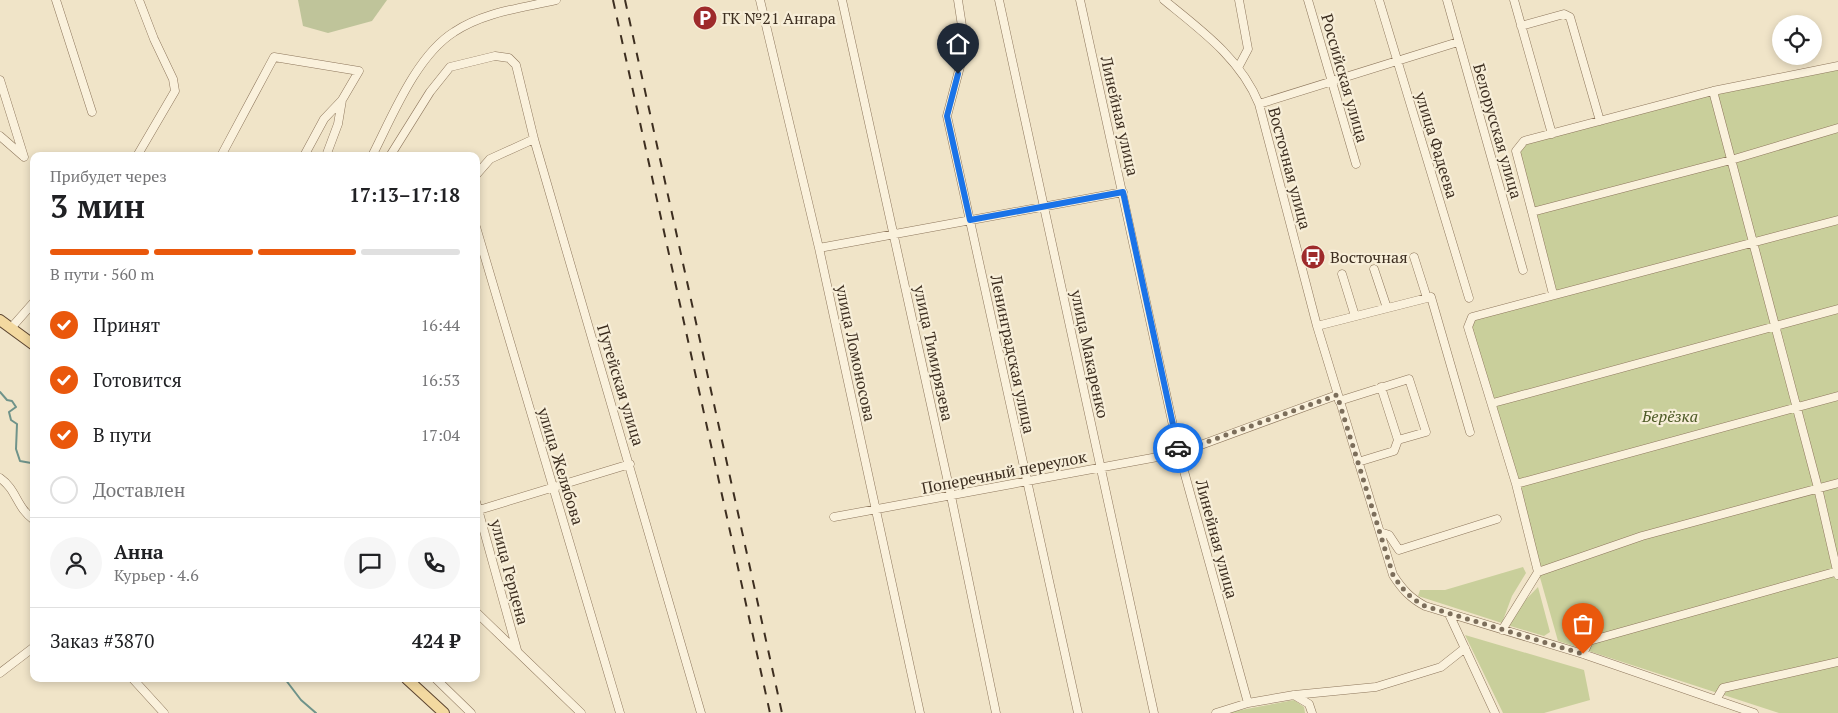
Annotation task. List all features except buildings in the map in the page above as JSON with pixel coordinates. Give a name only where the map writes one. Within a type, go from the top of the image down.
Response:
[{"type":"main road","points":[[0,320],[30,342]]},
{"type":"main road","points":[[410,682],[444,713]]},
{"type":"street","points":[[56,0],[92,112]]},
{"type":"street","points":[[138,0],[154,40],[173,79],[175,91],[139,152]]},
{"type":"street","points":[[374,152],[416,73],[431,53],[452,32],[497,13],[556,0]]},
{"type":"street","name":"улица Ломоносова","points":[[760,0],[819,248],[920,713]]},
{"type":"street","name":"улица Тимирязева","points":[[842,0],[895,235],[996,713]]},
{"type":"street","name":"Ленинградская улица","points":[[958,0],[964,39],[962,59],[947,116],[1078,713]]},
{"type":"street","name":"улица Макаренко","points":[[1000,0],[1154,713]]},
{"type":"street","name":"Линейная улица","points":[[1080,0],[1179,452],[1248,703]]},
{"type":"street","name":"Восточная улица","points":[[1164,0],[1199,28],[1238,66],[1251,84],[1259,104],[1317,326],[1338,398],[1393,575],[1401,588],[1412,599],[1449,614],[1583,654],[1754,713]]},
{"type":"street","points":[[1238,66],[1248,48],[1239,0]]},
{"type":"street","name":"Российская улица","points":[[1308,0],[1356,164]]},
{"type":"street","name":"улица Фадеева","points":[[1379,0],[1469,298]]},
{"type":"street","name":"Белорусская улица","points":[[1447,0],[1523,270]]},
{"type":"street","points":[[1514,0],[1552,134]]},
{"type":"street","points":[[1521,26],[1564,14],[1570,17],[1600,121]]},
{"type":"street","points":[[1259,104],[1458,42]]},
{"type":"street","name":"Путейская улица","points":[[392,152],[430,92],[450,67],[495,56],[509,58],[516,65],[534,139],[701,713]]},
{"type":"street","points":[[222,152],[274,57],[359,71],[342,100],[324,119],[306,152]]},
{"type":"street","points":[[1553,294],[1516,150],[1524,141],[1713,91],[1838,66]]},
{"type":"street","points":[[0,80],[24,157],[0,136]]},
{"type":"street","points":[[1583,654],[1589,641],[1838,573],[1818,488],[1713,91]]},
{"type":"street","points":[[328,152],[338,124],[342,100]]},
{"type":"street","points":[[1532,212],[1732,160],[1838,128]]},
{"type":"street","points":[[480,170],[490,159],[534,139]]},
{"type":"street","points":[[819,248],[1123,192]]},
{"type":"street","points":[[1538,572],[1493,403],[1468,327],[1472,316],[1838,220]]},
{"type":"street","name":"улица Желябова","points":[[480,241],[620,713]]},
{"type":"street","points":[[1414,257],[1427,298]]},
{"type":"street","points":[[1374,269],[1386,308]]},
{"type":"street","points":[[1342,274],[1355,316]]},
{"type":"street","points":[[1317,326],[1431,297],[1470,432]]},
{"type":"street","points":[[11,328],[30,307]]},
{"type":"street","points":[[1493,403],[1838,309]]},
{"type":"street","name":"Поперечный переулок","points":[[834,517],[1179,452],[1338,398],[1409,379],[1426,432],[1398,440]]},
{"type":"street","points":[[1358,462],[1394,451],[1398,440],[1381,387]]},
{"type":"street","points":[[1516,484],[1838,396]]},
{"type":"street","points":[[480,505],[630,464]]},
{"type":"street","points":[[0,478],[9,485],[22,512],[30,517]]},
{"type":"street","points":[[1502,630],[1538,572],[1642,536],[1838,483]]},
{"type":"street","name":"улица Герцена","points":[[480,513],[517,650]]},
{"type":"street","points":[[1380,532],[1389,535],[1399,550],[1497,519]]},
{"type":"street","points":[[1449,614],[1495,713]]},
{"type":"street","points":[[480,616],[581,713]]},
{"type":"street","points":[[1218,713],[1248,703],[1376,687],[1405,680],[1441,667],[1465,648]]},
{"type":"street","points":[[0,673],[30,649]]},
{"type":"street","points":[[1716,700],[1723,688],[1838,662]]},
{"type":"street","points":[[136,682],[164,713]]},
{"type":"street","points":[[439,682],[471,713]]},
{"type":"street","points":[[1294,696],[1309,704],[1312,713]]},
{"type":"green space","points":[[298,0],[387,0],[372,21],[328,33],[303,26]]},
{"type":"green space","name":"Берёзка","points":[[1838,67],[1838,713],[1779,713],[1558,641],[1469,327],[1472,317],[1553,294],[1532,212],[1519,145],[1713,91]]},
{"type":"green space","points":[[1523,567],[1526,573],[1512,596],[1502,623],[1418,596],[1420,590],[1445,590]]},
{"type":"green space","points":[[1538,587],[1550,632],[1544,636],[1507,625],[1514,612]]},
{"type":"green space","points":[[1465,635],[1584,670],[1590,700],[1544,713],[1503,713]]},
{"type":"green space","points":[[1294,700],[1304,707],[1305,713],[1225,713]]},
{"type":"waterway","points":[[0,392],[7,400],[12,401],[16,407],[9,412],[11,420],[17,424],[16,449],[20,461],[30,463]]},
{"type":"waterway","points":[[287,682],[301,700],[316,713]]},
{"type":"railway","points":[[613,0],[770,713]]},
{"type":"railway","points":[[625,0],[782,713]]},
{"type":"way so far","points":[[1178,448],[1179,452],[1337,395],[1393,575],[1401,588],[1412,599],[1425,606],[1583,654]]},
{"type":"place","name":"ГК №21 Ангара","points":[[705,18]]},
{"type":"place","name":"Восточная","points":[[1313,257]]},
{"type":"route","points":[[958,74],[947,116],[970,220],[1123,192],[1178,448]]}]
